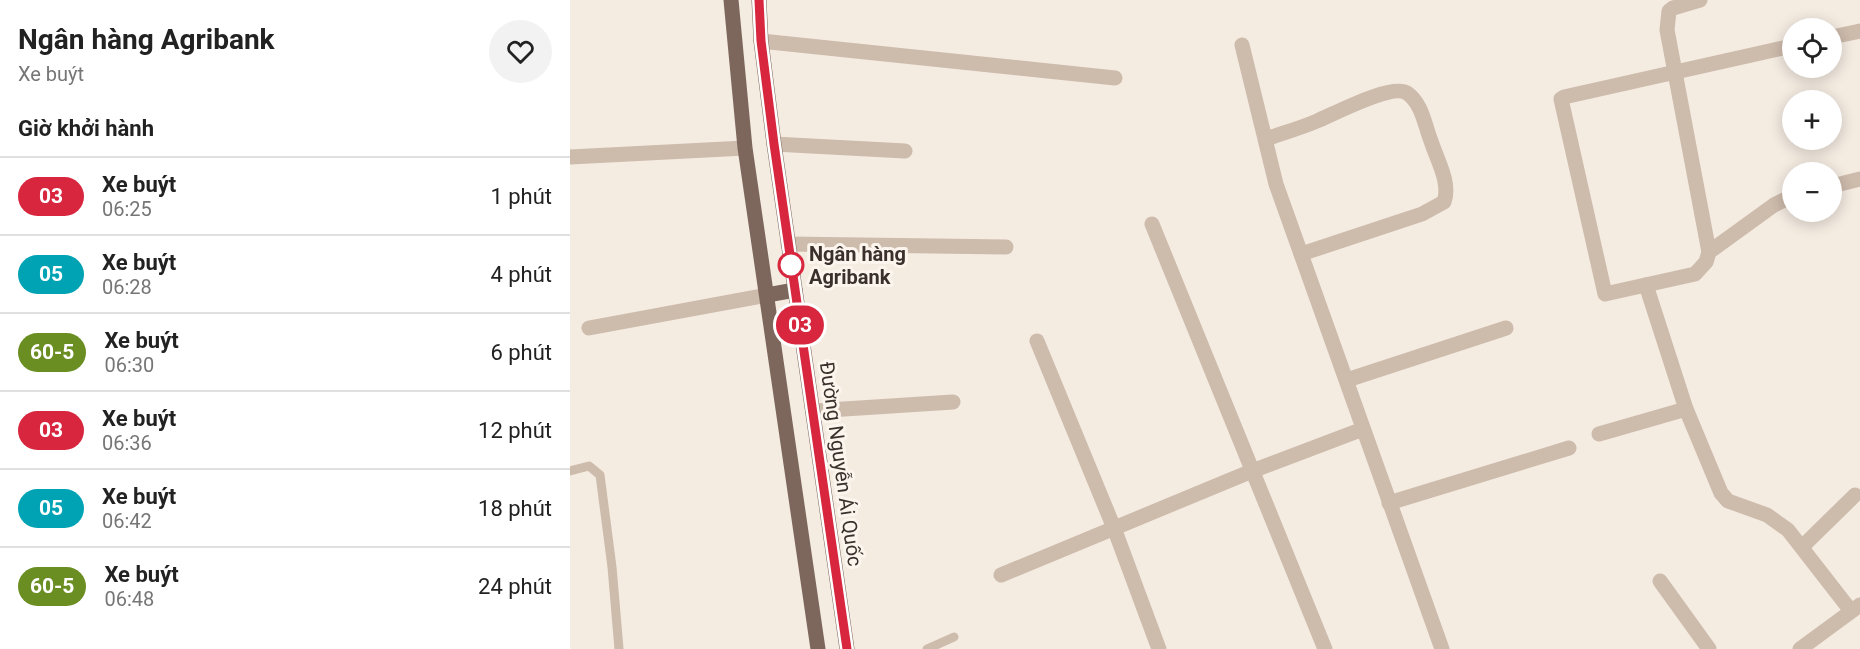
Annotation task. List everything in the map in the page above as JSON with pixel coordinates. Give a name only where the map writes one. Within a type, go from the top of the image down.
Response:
[{"type":"main road","points":[[731,0],[745,148],[818,649]]},
{"type":"main road","name":"Đường Nguyễn Ái Quốc","points":[[759,0],[761,41],[774,144],[847,649]]},
{"type":"main road","points":[[767,296],[795,290]]},
{"type":"street","points":[[1700,0],[1669,11],[1666,30],[1674,73],[1709,252],[1707,262],[1695,274],[1605,294],[1562,99],[1564,97],[1674,73],[1782,48]]},
{"type":"street","points":[[1842,35],[1860,31]]},
{"type":"street","points":[[761,41],[1114,78]]},
{"type":"street","points":[[1242,45],[1276,184],[1442,649]]},
{"type":"street","points":[[1266,139],[1318,121],[1352,104],[1395,91],[1405,91],[1416,100],[1444,178],[1448,193],[1444,202],[1429,210],[1302,254]]},
{"type":"street","points":[[774,144],[905,152]]},
{"type":"street","points":[[570,157],[745,148]]},
{"type":"street","points":[[1842,184],[1860,179]]},
{"type":"street","points":[[1709,252],[1782,201]]},
{"type":"street","points":[[1152,224],[1324,649]]},
{"type":"street","points":[[788,244],[1006,247]]},
{"type":"street","points":[[1646,285],[1686,409],[1721,493],[1728,501],[1767,515],[1788,530],[1856,608],[1800,649]]},
{"type":"street","points":[[589,328],[767,296]]},
{"type":"street","points":[[1347,380],[1506,328]]},
{"type":"street","points":[[1037,341],[1114,528],[1160,649]]},
{"type":"street","points":[[813,411],[953,402]]},
{"type":"street","points":[[1599,434],[1686,409]]},
{"type":"street","points":[[1001,576],[1252,471],[1363,429]]},
{"type":"street","points":[[1389,503],[1569,448]]},
{"type":"street","points":[[1802,547],[1855,495]]},
{"type":"street","points":[[1660,581],[1709,649]]},
{"type":"lane","points":[[570,471],[589,466],[600,475],[612,567],[619,649]]},
{"type":"lane","points":[[927,649],[954,637]]},
{"type":"bus line","name":"03","points":[[759,0],[761,41],[774,144],[847,649]]},
{"type":"place","name":"Ngân hàng Agribank","points":[[791,265]]}]
